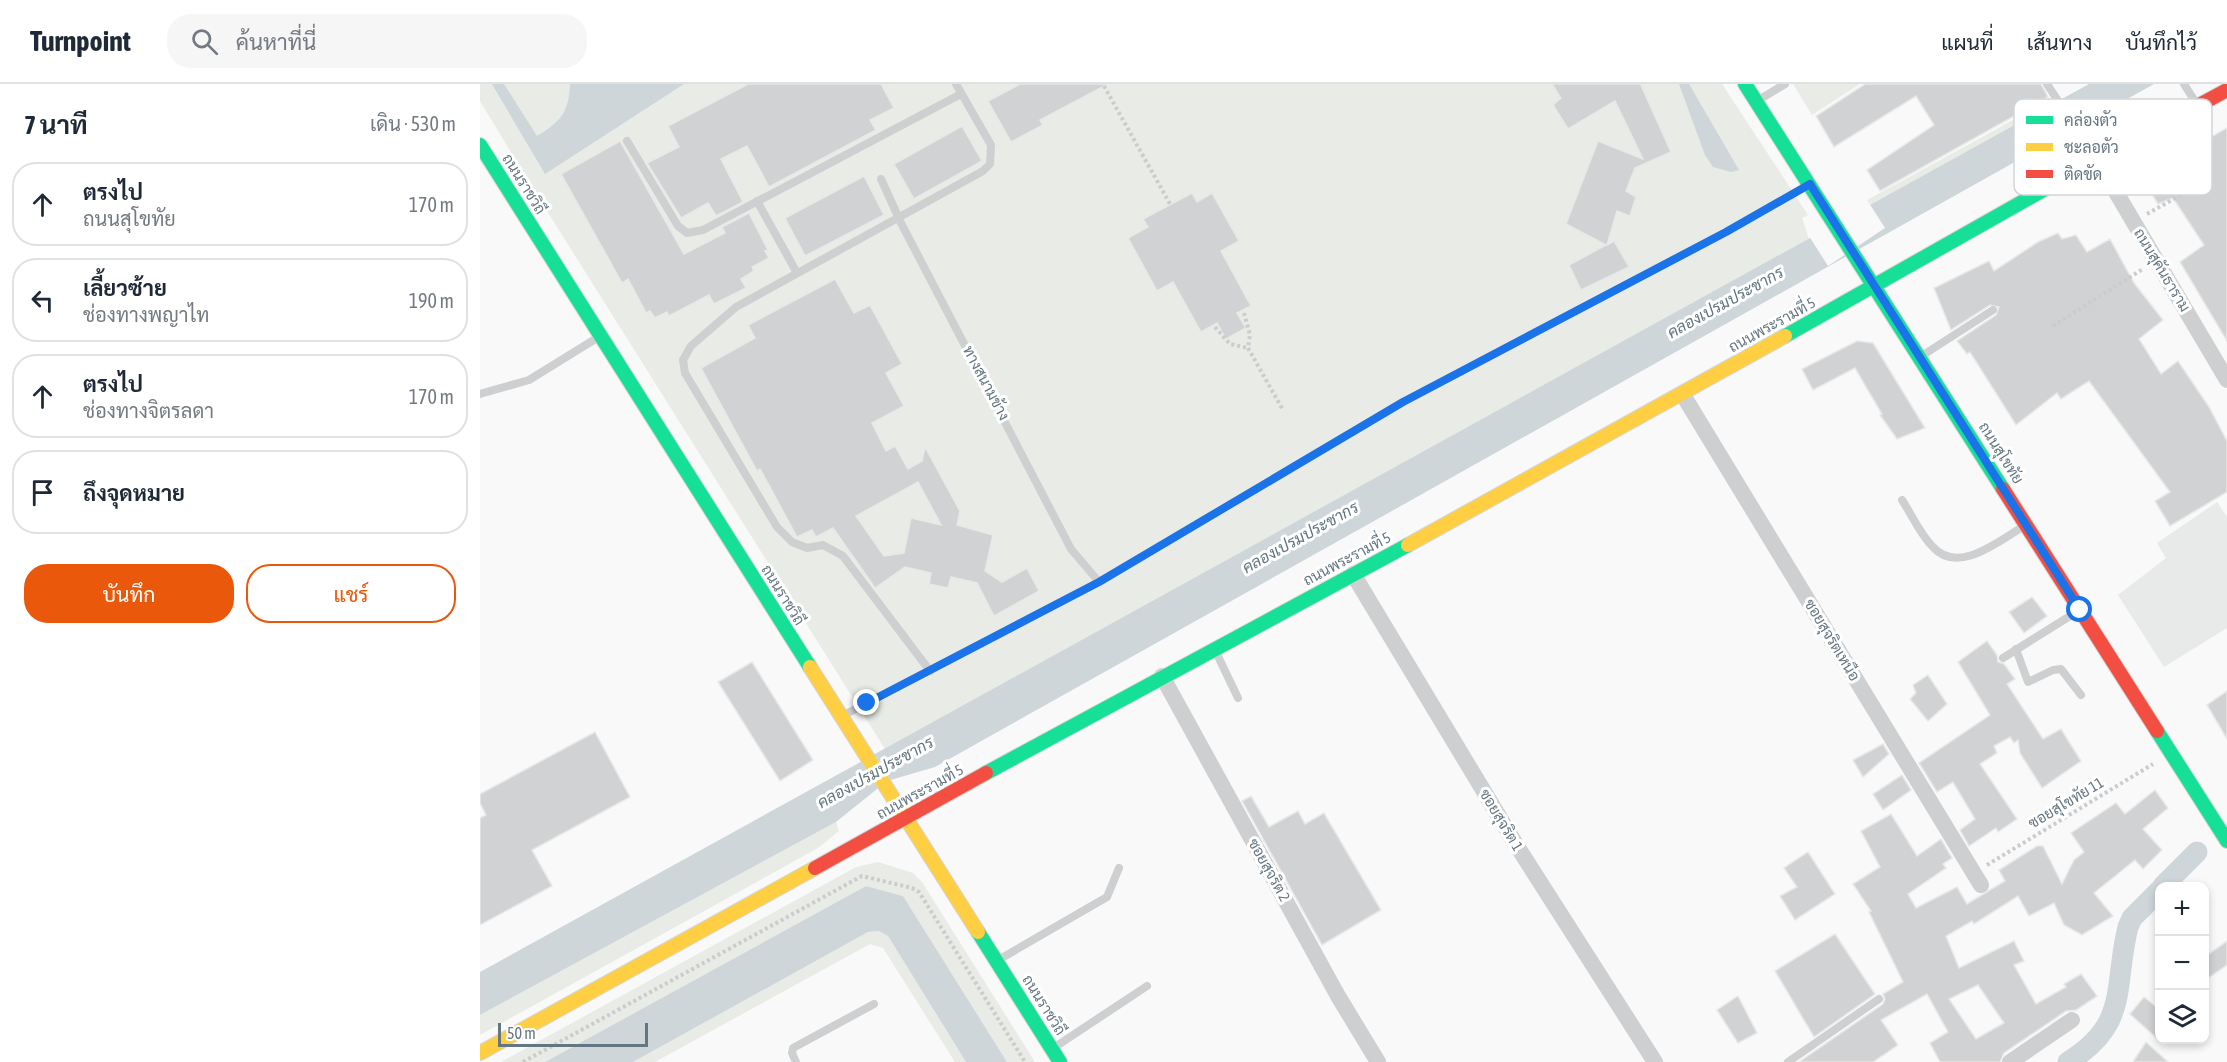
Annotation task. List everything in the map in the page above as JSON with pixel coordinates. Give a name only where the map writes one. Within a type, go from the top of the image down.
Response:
[{"type":"main road","name":"ถนนสุโขทัย","points":[[1745,84],[1876,286],[2227,841]]},
{"type":"main road","name":"ถนนพระรามที่ 5","points":[[2211,99],[2227,90]]},
{"type":"main road","name":"ถนนราชวิถี","points":[[480,145],[1060,1062]]},
{"type":"main road","name":"ถนนพระรามที่ 5","points":[[480,1053],[1162,676],[1215,650],[1683,394],[2036,195]]},
{"type":"street","name":"ถนนสุคันธาราม","points":[[2117,195],[2227,380]]},
{"type":"street","name":"ซอยสุจริตเหนือ","points":[[1683,394],[1977,879]]},
{"type":"street","name":"ซอยสุจริต 1","points":[[1353,574],[1515,843],[1655,1062]]},
{"type":"street","name":"ซอยสุจริต 2","points":[[1162,676],[1338,996],[1378,1062]]},
{"type":"street","points":[[2010,1062],[2072,1020]]},
{"type":"lane","points":[[930,671],[843,556],[823,545],[807,548],[792,542],[777,527],[686,372],[683,360],[691,346],[736,308],[897,216],[983,171],[990,164],[991,145],[956,84]]},
{"type":"lane","points":[[1756,102],[1785,84]]},
{"type":"lane","points":[[2048,84],[2056,99]]},
{"type":"lane","points":[[2184,84],[2194,99]]},
{"type":"lane","points":[[627,141],[678,226],[687,233],[703,230],[961,94]]},
{"type":"lane","name":"ทางสนามข้าง","points":[[881,179],[897,216],[1071,549],[1099,582]]},
{"type":"lane","points":[[840,716],[1099,582],[1403,402],[1726,232],[1810,184]]},
{"type":"lane","points":[[757,201],[797,273]]},
{"type":"lane","points":[[1920,357],[1993,310]]},
{"type":"lane","points":[[480,394],[529,380],[600,336]]},
{"type":"lane","points":[[1902,500],[1932,546],[1940,554],[1952,558],[1966,557],[2027,525]]},
{"type":"lane","points":[[2003,657],[2080,610]]},
{"type":"lane","points":[[2016,649],[2028,682],[2053,670],[2061,669],[2081,695]]},
{"type":"lane","points":[[1215,650],[1238,698]]},
{"type":"lane","points":[[997,961],[1107,897],[1119,868]]},
{"type":"lane","points":[[1052,1049],[1147,986]]},
{"type":"lane","points":[[1788,1062],[1879,999]]},
{"type":"lane","points":[[796,1062],[792,1053],[793,1048],[874,1004]]},
{"type":"path","points":[[1104,86],[1170,204]]},
{"type":"path","points":[[2133,222],[2181,195]]},
{"type":"path","points":[[2053,326],[2156,261]]},
{"type":"path","points":[[1244,313],[1250,335],[1248,348],[1283,410]]},
{"type":"path","points":[[1215,327],[1230,344],[1248,348]]},
{"type":"path","name":"ซอยสุโขทัย 11","points":[[1977,879],[2171,753]]},
{"type":"path","points":[[523,1062],[862,876],[912,888],[919,892],[1025,1062]]},
{"type":"shaded area","points":[[480,84],[1722,84],[1808,215],[1802,218],[1809,239],[885,749],[530,184],[480,101]]},
{"type":"shaded area","points":[[1793,84],[1860,84],[1812,115]]},
{"type":"shaded area","points":[[2014,119],[2014,126],[1870,205],[1867,200]]},
{"type":"shaded area","points":[[2217,502],[2227,517],[2227,628],[2164,667],[2118,595],[2166,558],[2157,543]]},
{"type":"shaded area","points":[[836,822],[839,831],[818,848],[480,1035],[480,1015]]},
{"type":"shaded area","points":[[878,862],[913,873],[922,882],[1035,1062],[1007,1062],[903,896],[866,886],[545,1062],[501,1062],[856,867]]},
{"type":"shaded area","points":[[879,931],[888,936],[966,1062],[955,1062],[883,948],[870,944],[655,1062],[633,1062],[868,932]]},
{"type":"water","points":[[492,84],[504,84],[537,136],[562,116],[568,102],[570,84],[684,84],[545,174]]},
{"type":"water","points":[[1679,84],[1689,84],[1739,170],[1731,172],[1713,167],[1705,155]]},
{"type":"water","points":[[2089,84],[2154,84],[2127,99],[2062,99]]},
{"type":"water","name":"คลองเปรมประชากร","points":[[2014,125],[2014,162],[935,767],[887,781],[836,822],[480,1015],[480,972]]},
{"type":"water","points":[[866,886],[903,896],[1007,1062],[966,1062],[888,936],[879,931],[868,932],[633,1062],[545,1062]]},
{"type":"pier","points":[[1869,203],[1885,228],[1828,266],[1809,236]]},
{"type":"building","points":[[748,84],[881,84],[894,108],[870,120],[876,130],[769,187],[747,146],[721,159],[743,202],[716,216],[708,203],[681,218],[647,163],[679,147],[668,126]]},
{"type":"building","points":[[1020,84],[1108,84],[1040,120],[1043,125],[1011,142],[988,101]]},
{"type":"building","points":[[1552,84],[1643,84],[1641,85],[1671,152],[1635,168],[1626,191],[1636,197],[1630,216],[1617,211],[1607,245],[1614,241],[1629,267],[1581,290],[1569,265],[1606,245],[1566,224],[1598,141],[1643,159],[1615,101],[1568,129],[1553,105],[1561,98]]},
{"type":"building","points":[[1865,84],[2041,84],[2048,97],[2014,99],[2014,116],[1880,191],[1867,170],[1934,125],[1916,96],[1834,147],[1816,116]]},
{"type":"building","points":[[962,126],[982,161],[914,199],[894,164]]},
{"type":"building","points":[[2227,128],[2227,341],[2180,262],[2204,245],[2173,198],[2158,204],[2152,195],[2212,195],[2212,136]]},
{"type":"building","points":[[620,141],[684,254],[725,233],[722,227],[749,213],[768,250],[765,251],[769,258],[752,267],[754,271],[741,279],[746,288],[714,304],[709,295],[669,316],[667,312],[655,318],[650,311],[646,313],[628,279],[622,283],[561,174]]},
{"type":"building","points":[[864,176],[884,215],[805,256],[785,218]]},
{"type":"building","points":[[1192,193],[1197,202],[1212,193],[1239,241],[1221,251],[1251,306],[1237,313],[1246,328],[1226,339],[1217,323],[1201,332],[1173,282],[1157,291],[1128,238],[1148,227],[1143,219]]},
{"type":"building","points":[[2058,233],[2062,239],[2076,235],[2087,252],[2110,239],[2134,283],[2163,320],[2139,339],[2161,374],[2178,361],[2209,407],[2227,441],[2227,492],[2170,526],[2155,501],[2170,492],[2089,381],[2061,399],[2057,393],[2016,425],[1970,352],[1967,354],[1957,341],[1996,315],[1999,307],[1990,305],[1951,330],[1934,288],[1989,261],[1994,271],[2038,242]]},
{"type":"building","points":[[835,279],[854,313],[870,305],[902,364],[886,373],[904,406],[872,423],[886,451],[895,446],[908,469],[922,461],[925,447],[960,511],[957,525],[993,535],[985,571],[1002,582],[1027,568],[1039,591],[994,616],[977,583],[951,577],[948,588],[929,584],[931,573],[905,567],[875,588],[833,528],[816,537],[812,530],[797,537],[760,469],[757,471],[701,368],[755,338],[748,325]],"holes":[[[918,482],[941,525],[911,518],[904,553],[884,556],[856,516]]]},
{"type":"building","points":[[1857,341],[1873,343],[1925,428],[1897,439],[1880,415],[1882,414],[1855,368],[1813,390],[1802,369]]},
{"type":"building","points":[[2032,597],[2047,616],[2024,633],[2009,612]]},
{"type":"building","points":[[1987,641],[1997,655],[1998,662],[2004,664],[2015,679],[2007,684],[2043,739],[2061,729],[2081,761],[2042,788],[2020,753],[2018,740],[2014,743],[2010,737],[1994,746],[1997,753],[1980,764],[2017,819],[1998,832],[1996,828],[1969,846],[1960,830],[1975,819],[1953,782],[1937,792],[1919,763],[1990,715],[1958,662]]},
{"type":"building","points":[[752,662],[813,760],[780,781],[718,682]]},
{"type":"building","points":[[1928,675],[1947,704],[1928,721],[1910,699],[1916,693],[1913,685]]},
{"type":"building","points":[[2227,691],[2227,739],[2207,705]]},
{"type":"building","points":[[595,732],[630,797],[532,850],[552,886],[480,925],[480,818],[486,815],[480,803],[480,794]]},
{"type":"building","points":[[1883,744],[1889,754],[1863,777],[1853,760]]},
{"type":"building","points":[[1902,775],[1911,790],[1883,810],[1873,794]]},
{"type":"building","points":[[2155,790],[2168,808],[2143,829],[2162,850],[2143,869],[2135,860],[2094,893],[2113,916],[2082,935],[2064,925],[2054,903],[2029,916],[2018,896],[1974,924],[1972,921],[1946,936],[1959,968],[2014,941],[2024,961],[2014,965],[2036,1004],[2066,987],[2064,984],[2081,974],[2097,996],[2076,1010],[2066,1011],[2004,1053],[2000,1062],[1940,1062],[1930,1043],[1948,1032],[1927,994],[1881,1020],[1898,1045],[1873,1062],[1799,1062],[1883,1004],[1885,999],[1883,994],[1903,982],[1869,912],[1871,911],[1853,884],[1880,867],[1861,831],[1891,814],[1917,856],[1941,839],[1952,858],[1943,864],[1946,868],[1908,894],[1916,908],[1957,887],[1967,904],[2005,881],[1999,870],[2037,846],[2043,846],[2062,884],[2074,860],[2084,852],[2071,833],[2116,803],[2125,814]],"holes":[[[1978,985],[2004,1023],[1976,1039],[1949,999]]]},
{"type":"building","points":[[1251,796],[1269,827],[1298,811],[1305,824],[1324,813],[1381,910],[1322,945],[1242,801]]},
{"type":"building","points":[[1808,852],[1835,894],[1795,920],[1780,896],[1797,887],[1784,868]]},
{"type":"building","points":[[1835,934],[1875,994],[1814,1037],[1775,971]]},
{"type":"building","points":[[2227,941],[2227,965],[2209,977],[2209,954]]},
{"type":"building","points":[[1738,996],[1757,1033],[1738,1043],[1717,1010]]},
{"type":"building","points":[[2144,997],[2155,1006],[2155,1036],[2130,1014]]},
{"type":"building","points":[[2146,1042],[2168,1062],[2133,1062]]},
{"type":"waterway","points":[[2167,882],[2197,852]]},
{"type":"waterway","points":[[2068,1062],[2088,1048],[2110,1018],[2116,1003],[2128,927],[2132,918],[2155,895]]},
{"type":"traffic: fast","points":[[1745,84],[2003,489]]},
{"type":"traffic: fast","points":[[480,145],[810,667]]},
{"type":"traffic: fast","points":[[1785,336],[2034,195]]},
{"type":"traffic: fast","points":[[986,773],[1408,545]]},
{"type":"traffic: fast","points":[[2157,731],[2227,841]]},
{"type":"traffic: fast","points":[[978,932],[1060,1062]]},
{"type":"traffic: slow","points":[[1408,545],[1785,336]]},
{"type":"traffic: slow","points":[[810,667],[978,932]]},
{"type":"traffic: slow","points":[[480,1053],[815,868]]},
{"type":"traffic: jam","points":[[2210,99],[2227,90]]},
{"type":"traffic: jam","points":[[2003,489],[2157,731]]},
{"type":"traffic: jam","points":[[815,868],[986,773]]},
{"type":"route","points":[[867,703],[1099,582],[1403,402],[1726,232],[1810,184],[2080,610]]}]
